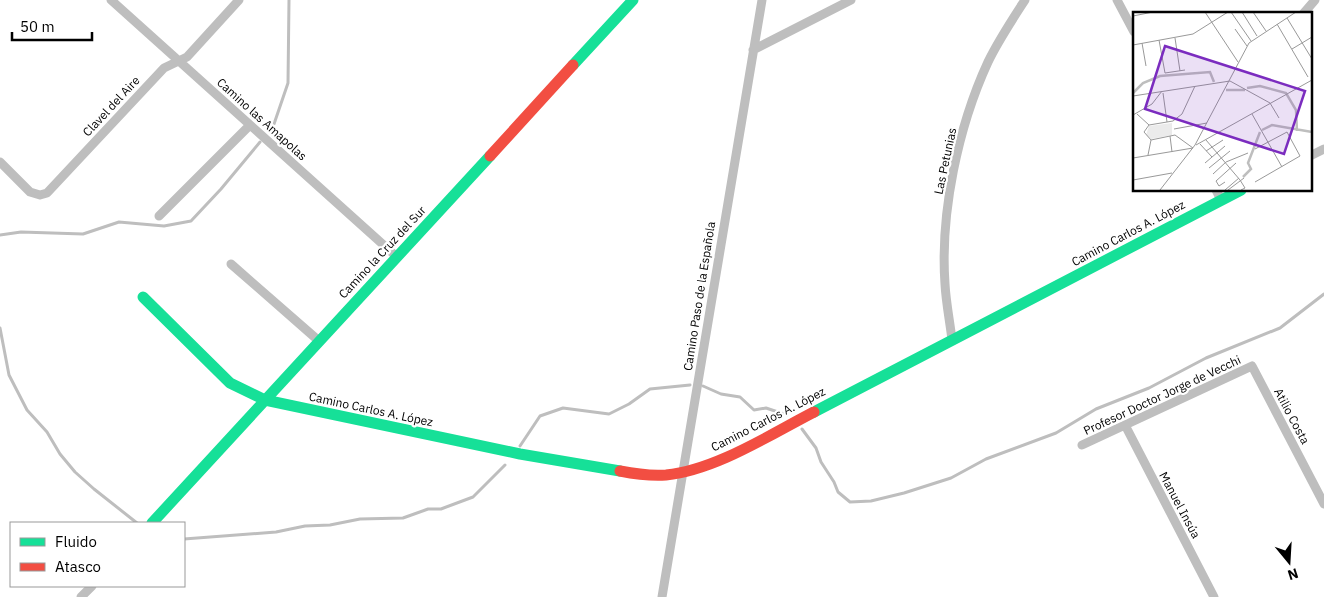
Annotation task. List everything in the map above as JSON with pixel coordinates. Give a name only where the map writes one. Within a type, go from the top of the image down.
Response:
[{"type":"street","name":"Camino las Amapolas","points":[[111,0],[397,257]]},
{"type":"street","name":"Clavel del Aire","points":[[0,162],[30,192],[40,195],[47,193],[164,68],[177,60],[187,57],[239,0]]},
{"type":"street","name":"Camino la Cruz del Sur","points":[[153,522],[633,0]]},
{"type":"street","name":"Camino Paso de la Española","points":[[662,597],[762,0]]},
{"type":"street","points":[[753,50],[851,0]]},
{"type":"street","name":"Las Petunias","points":[[952,340],[945,283],[946,228],[952,174],[966,121],[988,62],[1025,0]]},
{"type":"street","points":[[1117,0],[1133,30]]},
{"type":"street","points":[[1305,12],[1315,0]]},
{"type":"street","points":[[159,216],[250,125]]},
{"type":"street","points":[[1312,155],[1324,149]]},
{"type":"street","name":"Camino Carlos A. López","points":[[143,297],[230,383],[265,400],[520,454],[638,474],[665,476],[725,458],[952,340],[1220,193],[1235,191]]},
{"type":"street","points":[[231,264],[319,342]]},
{"type":"street","name":"Profesor Doctor Jorge de Vecchi","points":[[1082,445],[1252,366]]},
{"type":"street","name":"Atilio Costa","points":[[1252,366],[1324,504]]},
{"type":"street","name":"Manuel Insúa","points":[[1125,426],[1214,597]]},
{"type":"street","points":[[81,597],[91,587]]},
{"type":"waterway","points":[[274,124],[288,83],[289,0]]},
{"type":"waterway","points":[[0,235],[21,232],[83,234],[119,222],[164,226],[191,221],[221,189],[260,142]]},
{"type":"waterway","points":[[802,429],[816,448],[821,462],[838,492],[850,502],[871,501],[904,493],[951,478],[986,459],[1056,433],[1096,409],[1149,388],[1206,358],[1280,328],[1324,294]]},
{"type":"waterway","points":[[0,328],[9,375],[27,410],[47,432],[60,454],[75,472],[136,522]]},
{"type":"waterway","points":[[520,446],[540,416],[563,408],[609,414],[629,404],[650,389],[690,385]]},
{"type":"waterway","points":[[703,386],[721,394],[740,397],[754,410],[766,408],[787,415]]},
{"type":"waterway","points":[[185,539],[276,532],[360,519],[403,518],[428,509],[441,509],[473,497],[505,465]]},
{"type":"traffic: fast","points":[[573,65],[633,0]]},
{"type":"traffic: fast","points":[[153,522],[490,156]]},
{"type":"traffic: fast","points":[[814,412],[1239,191]]},
{"type":"traffic: fast","points":[[143,297],[230,383],[265,400],[520,454],[620,471]]},
{"type":"traffic: jam","points":[[490,156],[573,65]]},
{"type":"traffic: jam","points":[[620,471],[655,475],[685,472],[743,450],[814,412]]}]
